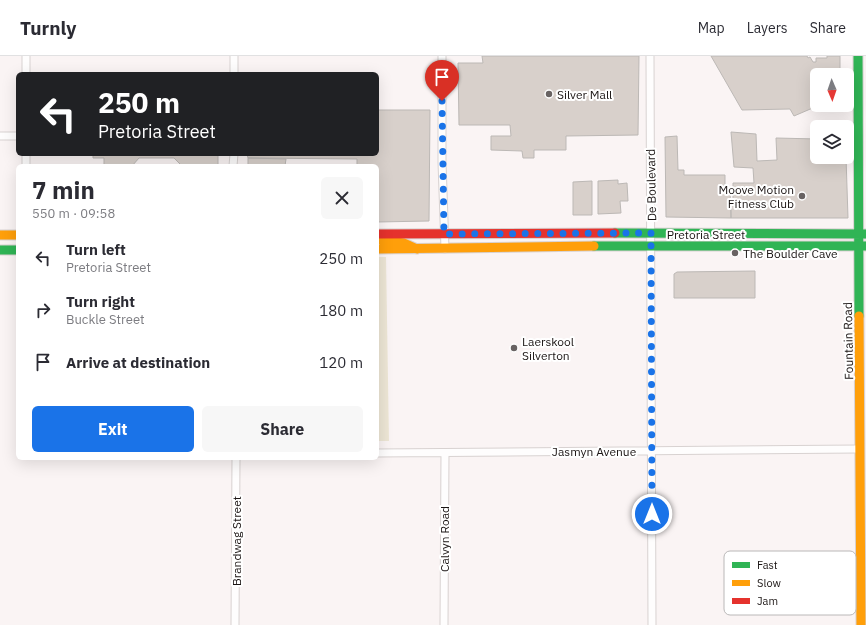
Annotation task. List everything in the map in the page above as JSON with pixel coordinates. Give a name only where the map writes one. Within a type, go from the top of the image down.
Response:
[{"type":"main road","name":"Fountain Road","points":[[858,56],[862,234],[863,413],[859,449],[861,625]]},
{"type":"main road","name":"Pretoria Street","points":[[379,234],[862,234]]},
{"type":"main road","points":[[0,235],[16,235]]},
{"type":"main road","points":[[379,240],[403,241],[417,249]]},
{"type":"main road","name":"Pretoria Street","points":[[379,249],[651,245],[862,246]]},
{"type":"main road","points":[[0,250],[16,250]]},
{"type":"street","points":[[26,56],[26,72]]},
{"type":"street","points":[[234,56],[234,72]]},
{"type":"street","points":[[442,56],[445,249]]},
{"type":"street","name":"De Boulevard","points":[[650,56],[652,625]]},
{"type":"street","points":[[0,136],[16,136]]},
{"type":"street","name":"Jasmyn Avenue","points":[[379,453],[859,449]]},
{"type":"street","name":"Calvyn Road","points":[[444,625],[445,452]]},
{"type":"street","name":"Brandwag Street","points":[[235,625],[236,460]]},
{"type":"shaded area","points":[[379,257],[386,257],[389,441],[379,441]]},
{"type":"building","name":"Silver Mall","points":[[482,56],[639,56],[638,135],[566,136],[566,150],[534,150],[534,158],[523,158],[522,151],[491,150],[491,136],[511,136],[510,125],[459,125],[458,63],[483,63]]},
{"type":"building","points":[[711,56],[807,56],[808,58],[810,57],[813,62],[816,62],[816,58],[840,56],[840,68],[810,68],[810,109],[794,116],[790,109],[742,110]]},
{"type":"building","points":[[379,110],[430,110],[429,221],[379,222],[379,164],[357,164],[357,159],[248,158],[248,156],[379,156]]},
{"type":"building","points":[[731,132],[756,134],[757,161],[777,160],[776,138],[810,139],[810,164],[846,164],[848,218],[731,218],[733,183],[754,183],[753,168],[734,167]]},
{"type":"building","points":[[677,136],[678,170],[684,170],[684,175],[725,175],[725,189],[730,190],[731,218],[666,217],[665,137]]},
{"type":"building","points":[[93,156],[218,156],[218,164],[180,164],[174,158],[139,158],[134,164],[104,164],[104,158],[93,158]]},
{"type":"building","points":[[248,158],[286,159],[285,164],[248,164]]},
{"type":"building","points":[[618,180],[618,184],[627,183],[628,201],[620,201],[621,213],[598,214],[598,181]]},
{"type":"building","points":[[592,181],[592,215],[573,215],[573,182]]},
{"type":"building","points":[[755,271],[755,298],[674,298],[674,274],[677,272]]},
{"type":"traffic: fast","points":[[858,56],[859,316]]},
{"type":"traffic: fast","points":[[615,233],[866,234]]},
{"type":"traffic: fast","points":[[594,246],[866,246]]},
{"type":"traffic: fast","points":[[0,250],[16,250]]},
{"type":"traffic: slow","points":[[0,235],[16,235]]},
{"type":"traffic: slow","points":[[381,240],[404,243],[417,249]]},
{"type":"traffic: slow","points":[[379,249],[594,246]]},
{"type":"traffic: slow","points":[[859,316],[861,625]]},
{"type":"traffic: jam","points":[[379,234],[615,233]]},
{"type":"place","name":"Silver Mall","points":[[549,94]]},
{"type":"place","name":"Moove Motion Fitness Club","points":[[802,196]]},
{"type":"place","name":"The Boulder Cave","points":[[735,253]]},
{"type":"place","name":"Laerskool Silverton","points":[[514,348]]},
{"type":"route","points":[[442,101],[444,234],[651,233],[652,514]]}]
